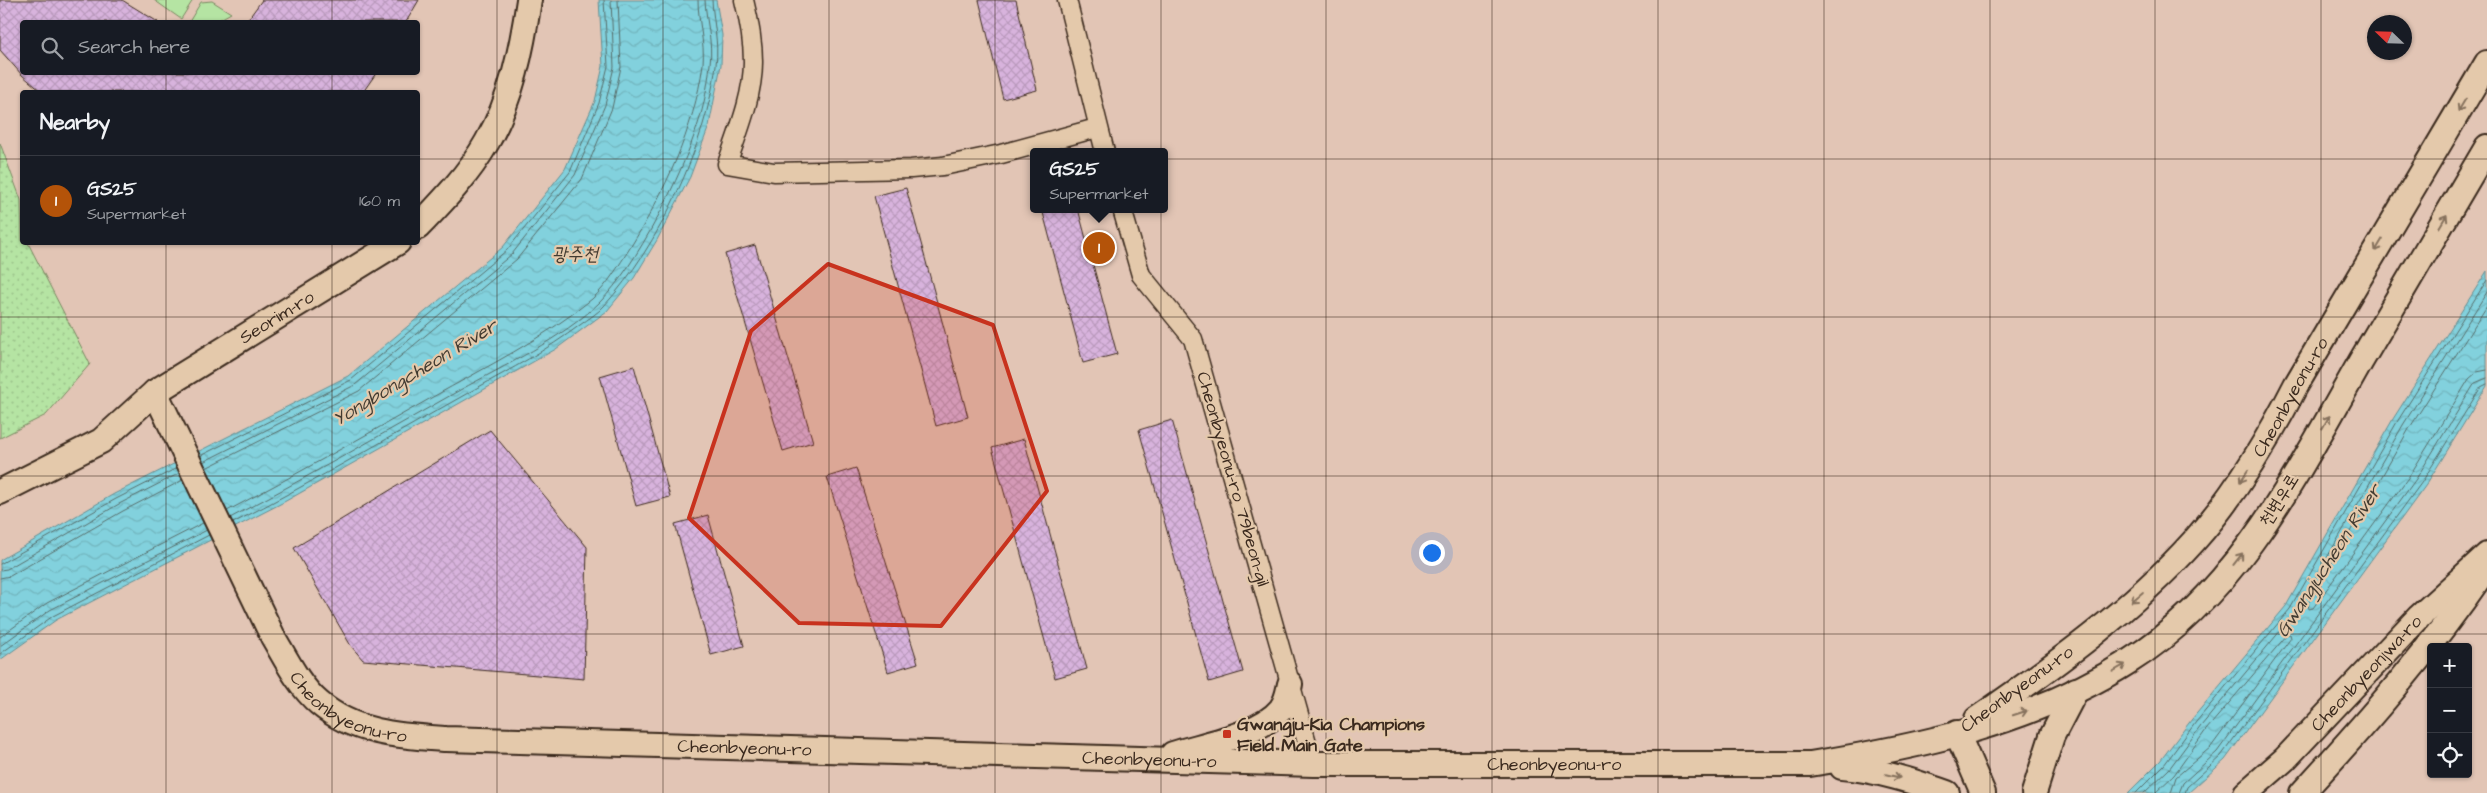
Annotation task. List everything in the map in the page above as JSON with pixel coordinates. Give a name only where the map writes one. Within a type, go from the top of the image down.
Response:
[{"type":"street","points":[[420,225],[445,200],[487,142],[514,76],[529,0]]},
{"type":"street","points":[[744,0],[752,41],[753,64],[741,123],[728,164],[774,172],[935,167],[1001,154],[1098,128]]},
{"type":"street","points":[[1067,0],[1104,148]]},
{"type":"street","name":"Cheonbyeonu-ro","points":[[155,392],[180,448],[273,637],[304,685],[318,702],[342,719],[368,729],[400,736],[446,739],[1313,764],[1810,764],[1886,752],[1957,733],[2040,676],[2102,626],[2161,576],[2196,540],[2242,480],[2270,436],[2296,385],[2487,63]]},
{"type":"street","name":"천변우로","points":[[1957,733],[2040,707],[2129,662],[2168,634],[2219,584],[2257,535],[2304,461],[2487,146]]},
{"type":"street","name":"Cheonbyeonu-ro 79beon-gil","points":[[1123,213],[1141,275],[1194,339],[1313,764]]},
{"type":"street","name":"Seorim-ro","points":[[155,392],[393,245]]},
{"type":"street","points":[[0,492],[102,441],[155,392]]},
{"type":"street","name":"Cheonbyeonjwa-ro","points":[[2246,793],[2285,758],[2419,617],[2487,555]]},
{"type":"street","name":"Cheonbyeonjwa-ro","points":[[2302,793],[2402,682],[2449,623],[2487,567]]},
{"type":"street","points":[[1154,760],[1239,734],[1262,724],[1281,709],[1287,698],[1290,684]]},
{"type":"street","points":[[2034,793],[2052,736],[2076,690]]},
{"type":"street","points":[[1957,733],[1983,793]]},
{"type":"street","points":[[1810,764],[1866,769],[1914,781],[1947,793]]},
{"type":"highlighted area","points":[[828,264],[993,325],[1047,491],[941,626],[799,623],[689,518],[751,331]]},
{"type":"green space","points":[[154,0],[193,0],[181,19]]},
{"type":"green space","points":[[212,1],[231,13],[219,20],[190,20],[201,2]]},
{"type":"green space","points":[[0,143],[20,197],[20,245],[29,245],[90,364],[46,415],[0,438]]},
{"type":"water","name":"광주천","points":[[599,0],[716,0],[722,35],[721,65],[709,126],[690,177],[657,240],[634,278],[607,311],[556,349],[284,502],[56,620],[0,660],[0,560],[114,494],[348,376],[503,247],[565,169],[595,101],[603,66]]},
{"type":"water","name":"Gwangjucheon River","points":[[2487,271],[2487,386],[2426,485],[2225,760],[2188,793],[2128,793],[2160,761],[2192,719],[2286,606],[2393,419]]},
{"type":"building","points":[[0,0],[122,0],[155,20],[20,20],[20,73],[0,50]]},
{"type":"building","points":[[262,0],[419,0],[407,20],[247,20]]},
{"type":"building","points":[[979,0],[1016,0],[1037,90],[1003,99]]},
{"type":"building","points":[[22,75],[375,75],[364,90],[40,90]]},
{"type":"building","points":[[906,188],[968,417],[936,426],[874,196]]},
{"type":"building","points":[[1043,213],[1079,213],[1117,354],[1083,363]]},
{"type":"building","points":[[755,245],[813,442],[783,451],[725,254]]},
{"type":"building","points":[[634,366],[670,497],[636,506],[600,376]]},
{"type":"building","points":[[1172,420],[1243,672],[1209,682],[1139,430]]},
{"type":"building","points":[[490,430],[587,547],[584,679],[363,660],[351,646],[294,548]]},
{"type":"building","points":[[1024,439],[1087,669],[1055,678],[992,448]]},
{"type":"building","points":[[856,468],[918,663],[888,672],[827,477]]},
{"type":"building","points":[[708,515],[744,646],[711,655],[675,524]]},
{"type":"place","name":"GS25","points":[[1099,248]]},
{"type":"place","name":"Gwangju-Kia Champions Field Main Gate","points":[[1227,734]]},
{"type":"water label","name":"Yongbongcheon River","points":[[415,373]]}]
